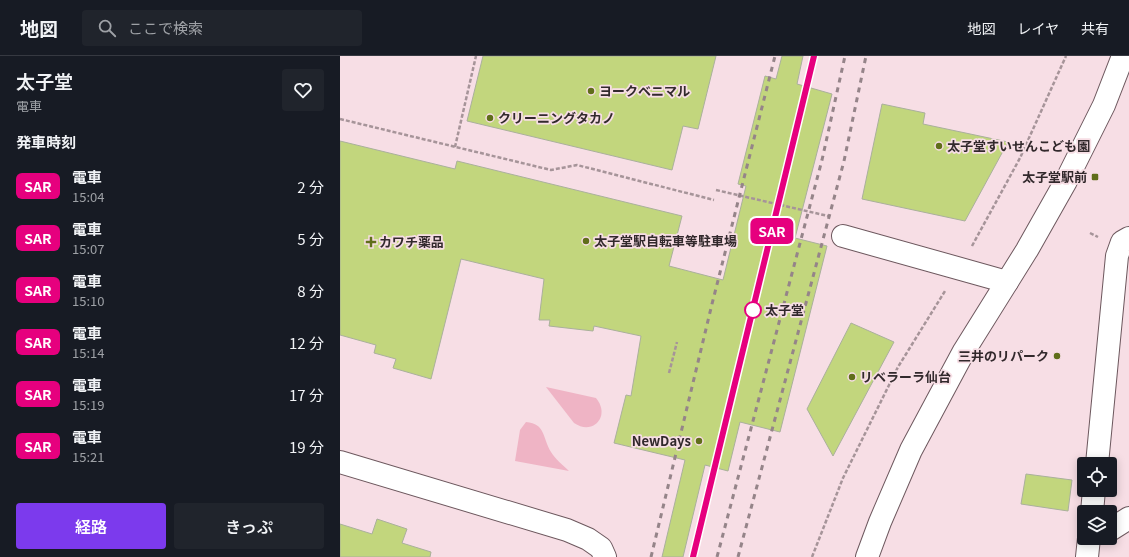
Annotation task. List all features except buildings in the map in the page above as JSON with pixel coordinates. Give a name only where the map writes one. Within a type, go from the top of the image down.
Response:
[{"type":"street","points":[[867,557],[880,522],[911,450],[964,351],[1027,250],[1066,181],[1104,105],[1123,56]]},
{"type":"street","points":[[843,236],[1007,282]]},
{"type":"street","points":[[1098,457],[1117,256],[1122,242],[1129,238]]},
{"type":"street","points":[[340,462],[567,530],[588,539],[601,548],[605,557]]},
{"type":"street","points":[[1117,526],[1129,518]]},
{"type":"path","points":[[454,146],[476,56]]},
{"type":"path","points":[[812,557],[843,478],[898,367],[959,269],[1020,158],[1066,56]]},
{"type":"path","points":[[340,119],[550,170],[577,165],[714,200]]},
{"type":"path","points":[[669,373],[677,342]]},
{"type":"shaded area","points":[[546,387],[596,398],[602,411],[598,422],[593,426],[588,427],[574,423]]},
{"type":"shaded area","points":[[526,422],[537,425],[540,428],[553,455],[569,471],[515,461],[520,430]]},
{"type":"railway","points":[[651,557],[712,304],[775,56]]},
{"type":"railway","points":[[693,557],[813,56]]},
{"type":"railway","points":[[717,557],[822,160],[845,56]]},
{"type":"railway","points":[[738,557],[844,161],[866,56]]},
{"type":"train","name":"SAR","points":[[693,557],[814,56]]},
{"type":"place","name":"ヨークベニマル","points":[[591,91]]},
{"type":"place","name":"クリーニングタカノ","points":[[490,118]]},
{"type":"place","name":"太子堂すいせんこども園","points":[[939,146]]},
{"type":"place","name":"太子堂駅前","points":[[1095,177]]},
{"type":"place","name":"太子堂駅自転車等駐車場","points":[[586,241]]},
{"type":"place","name":"カワチ薬品","points":[[371,242]]},
{"type":"place","name":"太子堂","points":[[753,310]]},
{"type":"place","name":"三井のリパーク","points":[[1057,356]]},
{"type":"place","name":"リベラーラ仙台","points":[[852,377]]},
{"type":"place","name":"NewDays","points":[[699,441]]}]
